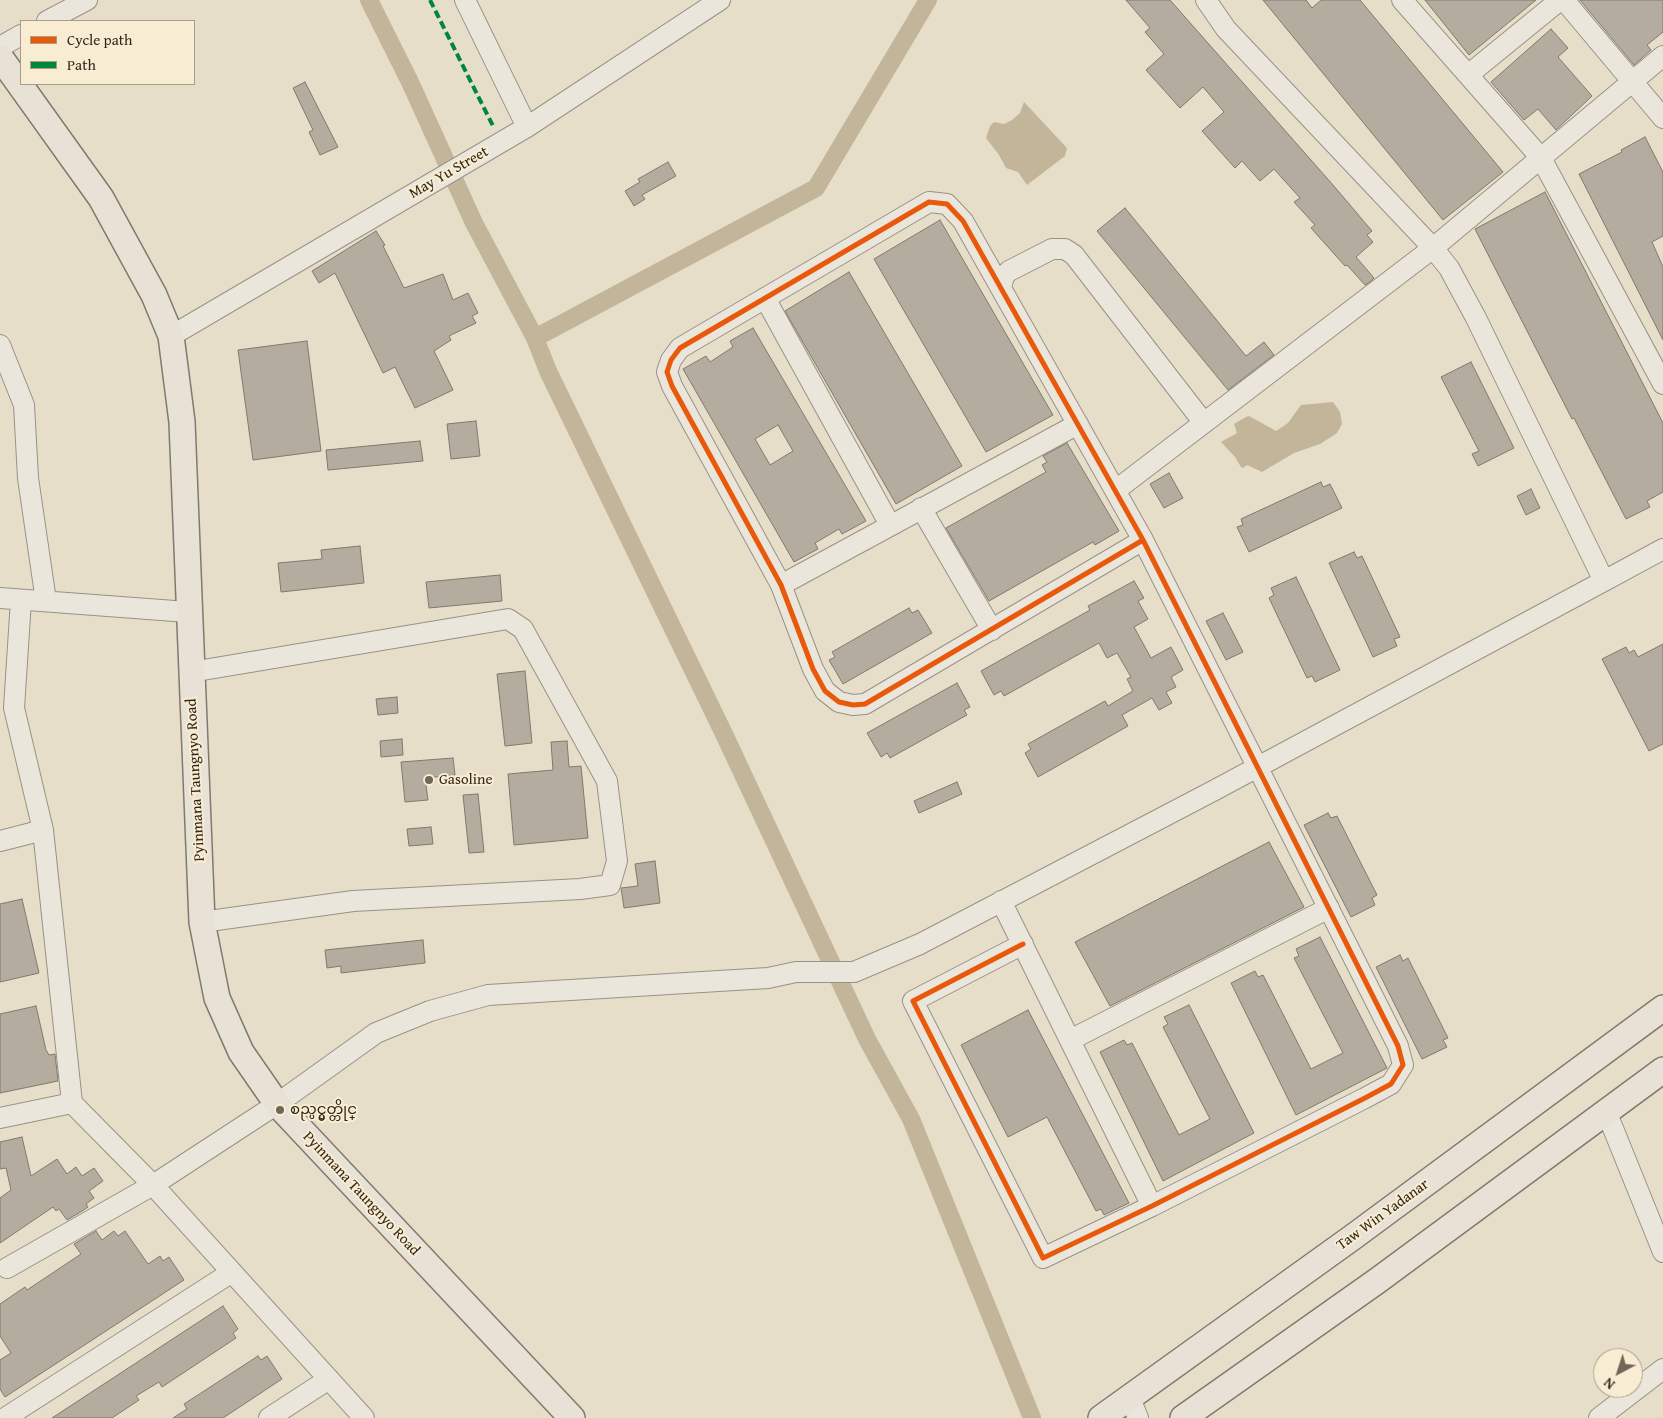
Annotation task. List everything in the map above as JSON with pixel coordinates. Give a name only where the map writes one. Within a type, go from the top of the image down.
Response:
[{"type":"main road","name":"Pyinmana Taungnyo Road","points":[[0,57],[20,85]]},
{"type":"main road","name":"Pyinmana Taungnyo Road","points":[[20,85],[101,198],[154,295],[171,336],[182,422],[188,612],[202,922],[216,998],[241,1052],[277,1104],[572,1418]]},
{"type":"main road","name":"Taw Win Yadanar","points":[[1101,1418],[1134,1408],[1353,1237],[1663,1008]]},
{"type":"main road","points":[[1183,1418],[1377,1281],[1663,1070]]},
{"type":"street","points":[[50,20],[87,0]]},
{"type":"street","points":[[465,0],[527,128]]},
{"type":"street","name":"May Yu Street","points":[[171,336],[527,128],[694,6],[720,0]]},
{"type":"street","points":[[1206,0],[1226,29],[1433,248],[1448,268],[1476,318],[1604,582]]},
{"type":"street","points":[[1402,0],[1541,158],[1663,384]]},
{"type":"street","points":[[1468,75],[1560,0]]},
{"type":"street","points":[[1564,0],[1663,118]]},
{"type":"street","points":[[0,47],[20,36]]},
{"type":"street","points":[[1116,490],[1433,248],[1663,56]]},
{"type":"street","points":[[1023,944],[913,1001],[1043,1258],[1152,1206],[1391,1084],[1403,1065],[1398,1046],[1143,540],[963,221],[947,204],[929,202],[680,348],[670,360],[668,372],[672,386],[781,585],[813,669],[825,691],[839,702],[865,704],[1143,540]]},
{"type":"street","points":[[1001,288],[1004,276],[1008,272],[1052,249],[1065,249],[1074,255],[1204,423]]},
{"type":"street","points":[[765,298],[890,525]]},
{"type":"street","points":[[0,345],[24,404],[28,478],[46,601]]},
{"type":"street","points":[[781,585],[1078,424]]},
{"type":"street","points":[[921,508],[992,630]]},
{"type":"street","points":[[7,1268],[152,1185],[277,1104],[376,1033],[430,1011],[488,995],[768,978],[796,972],[854,972],[920,944],[1258,767],[1663,549]]},
{"type":"street","points":[[0,598],[188,612]]},
{"type":"street","points":[[21,600],[7,710],[43,830],[72,1103],[152,1185],[364,1418]]},
{"type":"street","points":[[191,672],[508,619],[523,629],[606,781],[617,861],[610,885],[570,889],[353,901],[202,922]]},
{"type":"street","points":[[0,841],[43,830]]},
{"type":"street","points":[[1001,901],[1152,1206]]},
{"type":"street","points":[[1070,1040],[1329,908]]},
{"type":"street","points":[[0,1118],[72,1103]]},
{"type":"street","points":[[1606,1111],[1663,1252]]},
{"type":"street","points":[[5,1418],[232,1272]]},
{"type":"street","points":[[1599,1418],[1663,1369]]},
{"type":"street","points":[[268,1418],[329,1379]]},
{"type":"shaded area","points":[[1024,102],[1067,148],[1065,156],[1027,185],[1018,172],[1006,168],[986,138],[990,126],[994,122],[1004,124],[1012,120],[1020,113]]},
{"type":"shaded area","points":[[1333,402],[1340,412],[1342,424],[1337,433],[1320,444],[1294,453],[1262,472],[1247,465],[1243,468],[1241,467],[1235,457],[1221,442],[1237,433],[1234,424],[1246,417],[1249,416],[1276,431],[1288,423],[1301,405]]},
{"type":"building","points":[[1126,0],[1170,0],[1333,185],[1372,231],[1367,235],[1373,242],[1356,257],[1374,278],[1370,282],[1365,285],[1311,228],[1315,225],[1294,202],[1300,198],[1274,169],[1260,181],[1242,161],[1235,168],[1202,131],[1224,112],[1203,87],[1180,108],[1146,70],[1164,54],[1145,32],[1150,28]]},
{"type":"building","points":[[1263,0],[1306,0],[1312,8],[1321,0],[1360,0],[1503,172],[1443,220]]},
{"type":"building","points":[[1425,0],[1536,0],[1469,55]]},
{"type":"building","points":[[1580,0],[1663,0],[1663,32],[1647,45],[1651,50],[1634,65]]},
{"type":"building","points":[[1551,29],[1568,48],[1558,57],[1592,96],[1556,130],[1538,109],[1524,120],[1491,82]]},
{"type":"building","points":[[305,82],[338,147],[320,155],[309,132],[313,130],[293,88]]},
{"type":"building","points":[[1645,137],[1663,172],[1663,236],[1652,242],[1663,267],[1663,340],[1579,174],[1622,152],[1621,150]]},
{"type":"building","points":[[668,162],[676,176],[642,195],[645,199],[634,206],[625,191],[640,182],[638,179]]},
{"type":"building","points":[[1545,192],[1663,423],[1663,492],[1647,501],[1650,507],[1626,519],[1574,418],[1572,419],[1475,229]]},
{"type":"building","points":[[1125,208],[1246,356],[1264,342],[1274,355],[1228,390],[1097,231]]},
{"type":"building","points":[[940,220],[1053,415],[986,452],[874,259]]},
{"type":"building","points":[[376,231],[385,245],[383,246],[404,288],[443,274],[453,300],[468,293],[478,313],[472,316],[476,323],[449,336],[451,340],[434,351],[453,390],[415,408],[395,367],[383,373],[335,273],[319,283],[312,271]]},
{"type":"building","points":[[849,272],[962,466],[896,504],[785,311]]},
{"type":"building","points":[[753,328],[866,521],[842,534],[839,529],[815,543],[818,549],[794,562],[683,369],[706,356],[710,362],[733,347],[730,341]],"holes":[[[778,425],[793,451],[770,465],[755,439]]]},
{"type":"building","points":[[307,341],[321,451],[253,460],[238,350]]},
{"type":"building","points":[[1471,362],[1514,448],[1478,466],[1472,454],[1479,451],[1441,377]]},
{"type":"building","points":[[476,421],[480,456],[451,459],[447,424]]},
{"type":"building","points":[[420,441],[423,461],[328,470],[326,450]]},
{"type":"building","points":[[1067,443],[1119,531],[1095,545],[1093,542],[989,601],[946,528],[1046,472],[1042,465],[1047,462],[1043,456]]},
{"type":"building","points":[[1169,473],[1183,498],[1164,508],[1150,484]]},
{"type":"building","points":[[1321,482],[1323,487],[1330,484],[1342,508],[1249,552],[1237,527],[1243,525],[1241,519]]},
{"type":"building","points":[[1531,489],[1540,508],[1526,515],[1517,496]]},
{"type":"building","points":[[360,546],[364,583],[281,592],[278,563],[322,559],[321,550]]},
{"type":"building","points":[[1354,552],[1357,558],[1362,556],[1400,637],[1394,639],[1397,646],[1373,657],[1329,563]]},
{"type":"building","points":[[500,575],[502,601],[429,608],[426,582]]},
{"type":"building","points":[[1296,577],[1340,670],[1315,682],[1312,676],[1307,678],[1269,598],[1274,595],[1271,588]]},
{"type":"building","points":[[1134,581],[1144,598],[1138,601],[1148,619],[1134,627],[1151,658],[1171,647],[1183,670],[1171,677],[1176,687],[1166,692],[1172,703],[1159,710],[1152,698],[1122,715],[1128,726],[1038,777],[1025,753],[1031,749],[1028,744],[1105,701],[1108,706],[1133,691],[1127,679],[1131,677],[1117,653],[1107,658],[1099,643],[1004,696],[1001,691],[994,695],[981,671],[1090,610],[1088,606]]},
{"type":"building","points":[[909,608],[912,613],[918,610],[932,633],[843,684],[829,660],[835,657],[832,652]]},
{"type":"building","points":[[1223,613],[1243,652],[1226,660],[1206,621]]},
{"type":"building","points":[[1663,644],[1663,744],[1649,751],[1602,659],[1626,647],[1629,653],[1634,650],[1638,657]]},
{"type":"building","points":[[525,671],[532,743],[505,746],[497,674]]},
{"type":"building","points":[[957,683],[970,707],[964,710],[967,715],[890,758],[887,753],[881,757],[867,733]]},
{"type":"building","points":[[397,697],[398,713],[378,715],[376,699]]},
{"type":"building","points":[[402,739],[403,755],[381,757],[380,741]]},
{"type":"building","points":[[567,741],[569,767],[581,766],[588,838],[514,845],[508,774],[553,770],[551,742]]},
{"type":"building","points":[[453,758],[455,775],[425,778],[428,800],[405,802],[401,762]]},
{"type":"building","points":[[957,782],[962,794],[919,813],[914,801]]},
{"type":"building","points":[[478,794],[484,852],[469,853],[463,795]]},
{"type":"building","points":[[1328,813],[1331,818],[1337,816],[1377,895],[1372,898],[1375,905],[1351,917],[1304,825]]},
{"type":"building","points":[[431,827],[433,844],[409,846],[407,829]]},
{"type":"building","points":[[1269,842],[1304,907],[1110,1006],[1075,942]]},
{"type":"building","points":[[655,861],[660,903],[624,908],[621,888],[638,886],[635,864]]},
{"type":"building","points":[[22,899],[39,973],[0,982],[0,904]]},
{"type":"building","points":[[1320,937],[1387,1068],[1296,1115],[1231,983],[1255,971],[1258,977],[1263,975],[1311,1069],[1343,1053],[1294,958],[1299,956],[1296,949]]},
{"type":"building","points":[[423,940],[425,963],[341,973],[341,966],[327,968],[325,950]]},
{"type":"building","points":[[1400,955],[1403,961],[1408,958],[1448,1038],[1443,1040],[1447,1047],[1422,1059],[1376,967]]},
{"type":"building","points":[[1189,1005],[1254,1133],[1163,1181],[1100,1052],[1124,1040],[1127,1045],[1132,1043],[1179,1135],[1210,1119],[1163,1027],[1168,1024],[1164,1017]]},
{"type":"building","points":[[36,1006],[46,1050],[49,1055],[55,1054],[58,1081],[0,1093],[0,1014]]},
{"type":"building","points":[[1028,1010],[1129,1203],[1104,1215],[1101,1209],[1096,1211],[1047,1117],[1008,1137],[961,1045]]},
{"type":"building","points":[[22,1137],[31,1176],[57,1159],[67,1174],[76,1167],[82,1176],[94,1168],[103,1181],[89,1191],[94,1198],[86,1204],[88,1207],[82,1211],[67,1220],[59,1209],[56,1211],[53,1207],[0,1243],[0,1198],[11,1190],[6,1168],[0,1169],[0,1142]]},
{"type":"building","points":[[96,1231],[102,1240],[114,1231],[118,1236],[125,1231],[148,1264],[160,1256],[163,1261],[169,1257],[184,1280],[5,1397],[0,1389],[0,1360],[11,1353],[0,1336],[0,1304],[25,1287],[27,1290],[81,1254],[74,1244]]},
{"type":"building","points":[[223,1306],[238,1329],[233,1333],[236,1338],[162,1387],[159,1382],[136,1396],[139,1400],[112,1418],[52,1418]]},
{"type":"building","points":[[258,1356],[261,1360],[267,1356],[282,1379],[223,1418],[173,1418],[187,1409],[184,1404]]},
{"type":"waterway","points":[[369,0],[410,82],[474,223],[535,338],[548,371],[724,734],[867,1039],[911,1119],[1032,1418]]},
{"type":"waterway","points":[[535,338],[816,188],[928,0]]},
{"type":"marked path","points":[[430,0],[493,126]]},
{"type":"cycle path","points":[[1023,944],[913,1001],[1043,1258],[1152,1206],[1365,1098],[1391,1084],[1403,1065],[1398,1046],[1143,540],[963,221],[947,204],[929,202],[680,348],[671,360],[667,372],[672,386],[781,585],[813,669],[825,691],[839,702],[853,705],[865,704],[1143,540]]},
{"type":"place","name":"Gasoline","points":[[429,780]]},
{"type":"place","name":"စည္ပင္မွတ္တိုင္","points":[[280,1110]]}]
